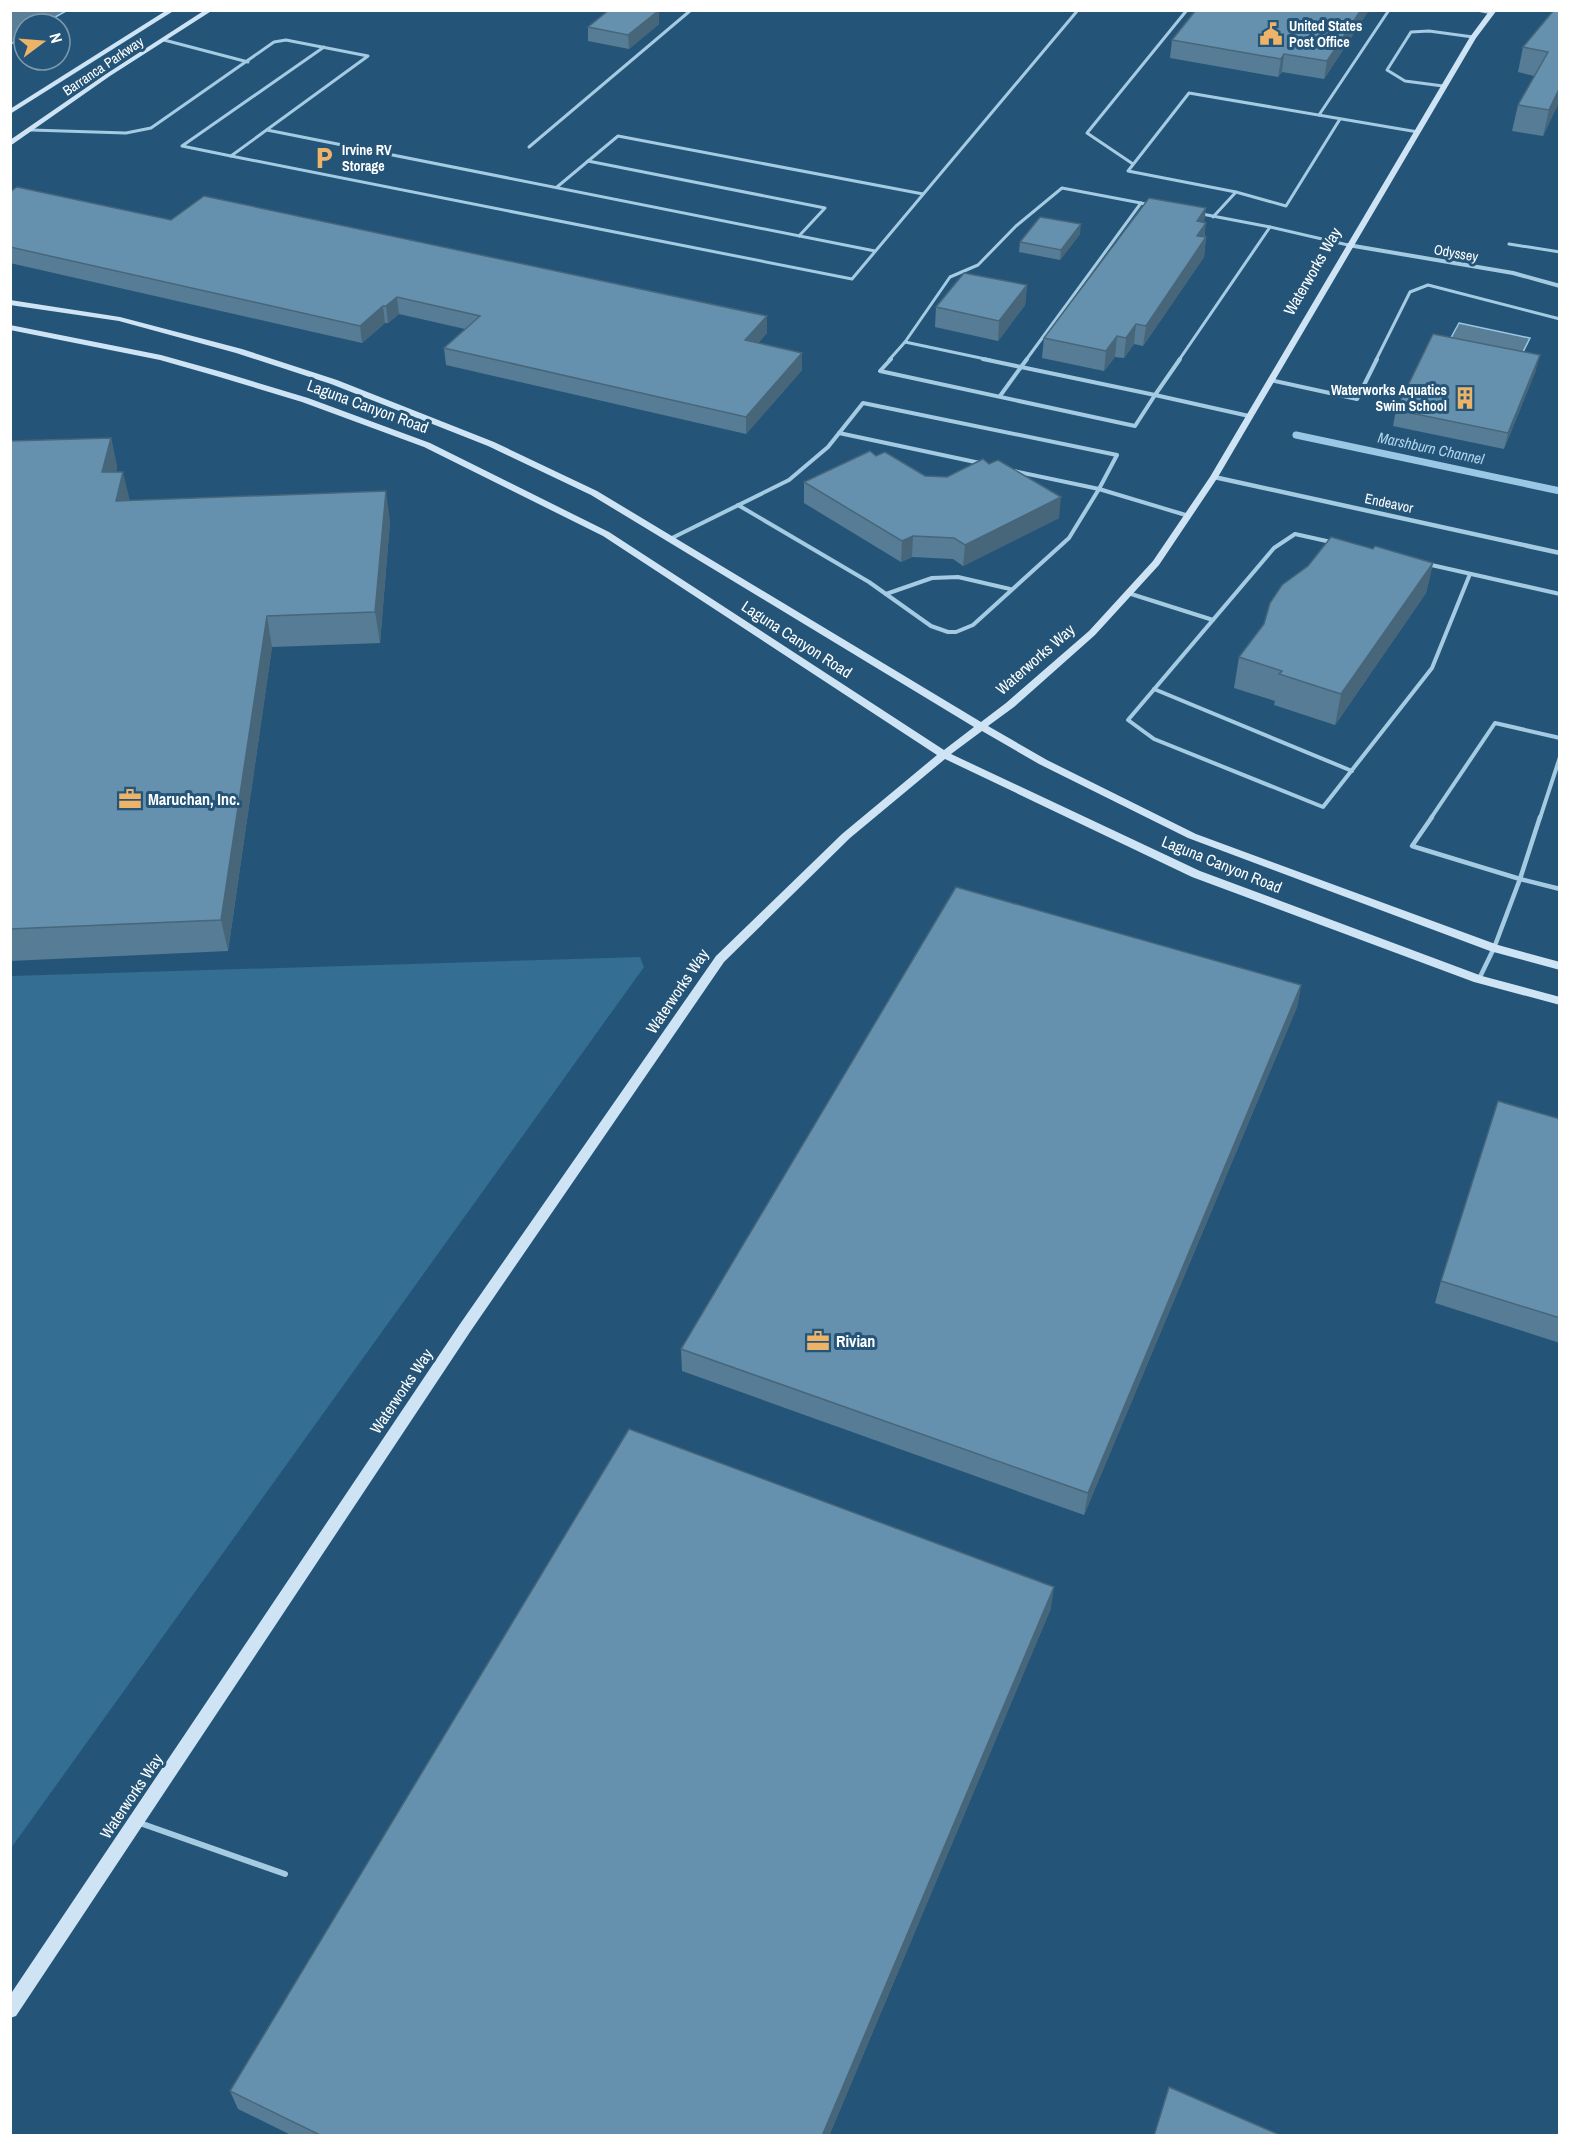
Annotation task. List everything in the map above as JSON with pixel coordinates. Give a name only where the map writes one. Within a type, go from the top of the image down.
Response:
[{"type":"main road","name":"Barranca Parkway","points":[[10,112],[172,10]]},
{"type":"main road","name":"Barranca Parkway","points":[[10,144],[210,10]]},
{"type":"main road","name":"Waterworks Way","points":[[10,2010],[465,1328],[720,959],[846,836],[980,726],[1010,705],[1084,640],[1156,563],[1214,477],[1443,86],[1473,37],[1493,12]]},
{"type":"main road","name":"Laguna Canyon Road","points":[[10,302],[120,319],[239,351],[334,382],[491,444],[594,493],[1043,762],[1192,836],[1494,948],[1560,966]]},
{"type":"main road","name":"Laguna Canyon Road","points":[[10,327],[162,358],[208,371],[305,399],[427,445],[606,534],[944,755],[1196,874],[1478,979],[1560,1001]]},
{"type":"street","name":"Odyssey","points":[[1348,245],[1513,273],[1560,286]]},
{"type":"street","name":"Endeavor","points":[[1214,477],[1560,553]]},
{"type":"lane","points":[[529,147],[691,10]]},
{"type":"lane","points":[[324,47],[182,146],[852,279],[1078,10]]},
{"type":"lane","points":[[1134,164],[1092,139],[1087,133],[1186,10]]},
{"type":"lane","points":[[1319,115],[1389,10]]},
{"type":"lane","points":[[1477,10],[1493,12]]},
{"type":"lane","points":[[1443,86],[1399,79],[1387,70],[1411,32],[1429,31],[1473,37]]},
{"type":"lane","points":[[164,40],[248,62]]},
{"type":"lane","points":[[31,129],[126,132],[151,128],[274,42],[286,40],[368,56],[231,156]]},
{"type":"lane","points":[[1340,119],[1286,206],[1236,192],[1128,171],[1189,93],[1418,132]]},
{"type":"lane","points":[[267,130],[875,251]]},
{"type":"lane","points":[[557,187],[618,136],[923,194]]},
{"type":"lane","points":[[588,161],[825,208],[799,236]]},
{"type":"lane","points":[[1152,205],[1062,188],[1016,226],[978,266],[950,278],[937,293],[905,342],[880,371],[1134,426],[1270,227]]},
{"type":"lane","points":[[1213,217],[1236,192]]},
{"type":"lane","points":[[1000,396],[1142,203]]},
{"type":"lane","points":[[1193,213],[1270,227],[1348,245]]},
{"type":"lane","points":[[1509,244],[1560,252]]},
{"type":"lane","points":[[1270,380],[1357,399],[1410,292],[1428,285],[1559,319]]},
{"type":"lane","points":[[905,342],[1249,416]]},
{"type":"lane","points":[[670,539],[738,505],[789,480],[828,447],[863,403],[1117,455],[1069,538],[973,625],[956,632],[943,631],[931,626],[886,594],[738,505]]},
{"type":"lane","points":[[839,433],[986,465]]},
{"type":"lane","points":[[1009,470],[1099,489],[1189,516]]},
{"type":"lane","points":[[1341,545],[1295,534],[1274,548],[1128,720],[1154,739],[1323,807],[1432,668],[1470,574]]},
{"type":"lane","points":[[1424,563],[1560,594]]},
{"type":"lane","points":[[886,594],[932,578],[958,577],[1010,590]]},
{"type":"lane","points":[[1128,593],[1213,620]]},
{"type":"lane","points":[[1154,689],[1352,771]]},
{"type":"lane","points":[[1560,738],[1495,723],[1412,846],[1560,889]]},
{"type":"lane","points":[[1478,979],[1494,948],[1520,879],[1560,757]]},
{"type":"lane","points":[[136,1822],[285,1874]]},
{"type":"shaded area","points":[[11,10],[66,10],[64,12],[12,12],[11,44]]},
{"type":"shaded area","points":[[1459,323],[1530,338],[1519,360],[1447,345]]},
{"type":"shaded area","points":[[640,957],[644,967],[11,1848],[11,976]]},
{"type":"building","points":[[609,10],[658,11],[628,35],[588,27]]},
{"type":"building","name":"United States Post Office","points":[[1196,10],[1361,10],[1327,61],[1284,54],[1281,59],[1172,40]]},
{"type":"building","points":[[1554,10],[1560,10],[1560,87],[1549,110],[1518,105],[1548,52],[1523,47]]},
{"type":"building","points":[[17,187],[171,220],[204,196],[767,316],[745,340],[802,353],[746,417],[444,348],[480,316],[397,297],[360,326],[10,247],[10,192]]},
{"type":"building","points":[[1149,198],[1206,208],[1197,221],[1206,223],[1197,236],[1206,237],[1146,326],[1136,324],[1126,338],[1117,336],[1106,351],[1044,338]]},
{"type":"building","points":[[1040,217],[1081,224],[1061,250],[1020,242]]},
{"type":"building","points":[[964,273],[1027,285],[999,321],[936,307]]},
{"type":"building","name":"Waterworks Aquatics Swim School","points":[[1433,334],[1540,355],[1508,433],[1396,410]]},
{"type":"building","name":"Maruchan, Inc.","points":[[111,438],[102,472],[123,472],[116,501],[386,491],[375,612],[267,616],[221,920],[10,929],[10,441]]},
{"type":"building","points":[[870,451],[876,456],[885,452],[925,476],[947,477],[983,459],[989,464],[998,460],[1061,497],[965,545],[954,538],[913,536],[902,541],[804,482]]},
{"type":"building","points":[[1331,537],[1373,549],[1375,546],[1433,563],[1341,694],[1279,674],[1282,671],[1239,657],[1264,624],[1270,603],[1282,585],[1308,566]]},
{"type":"building","points":[[956,887],[1301,985],[1088,1493],[681,1349]]},
{"type":"building","points":[[1498,1101],[1560,1119],[1560,1318],[1441,1281]]},
{"type":"building","points":[[629,1429],[1054,1587],[822,2136],[322,2136],[230,2091]]},
{"type":"building","points":[[1169,2087],[1282,2136],[1154,2136]]},
{"type":"waterway","name":"Marshburn Channel","points":[[1296,435],[1560,491]]},
{"type":"place","name":"United States Post Office","points":[[1271,34]]},
{"type":"place","name":"Irvine RV Storage","points":[[324,158]]},
{"type":"place","name":"Waterworks Aquatics Swim School","points":[[1465,398]]},
{"type":"place","name":"Maruchan, Inc.","points":[[130,799]]},
{"type":"place","name":"Rivian","points":[[818,1341]]}]
